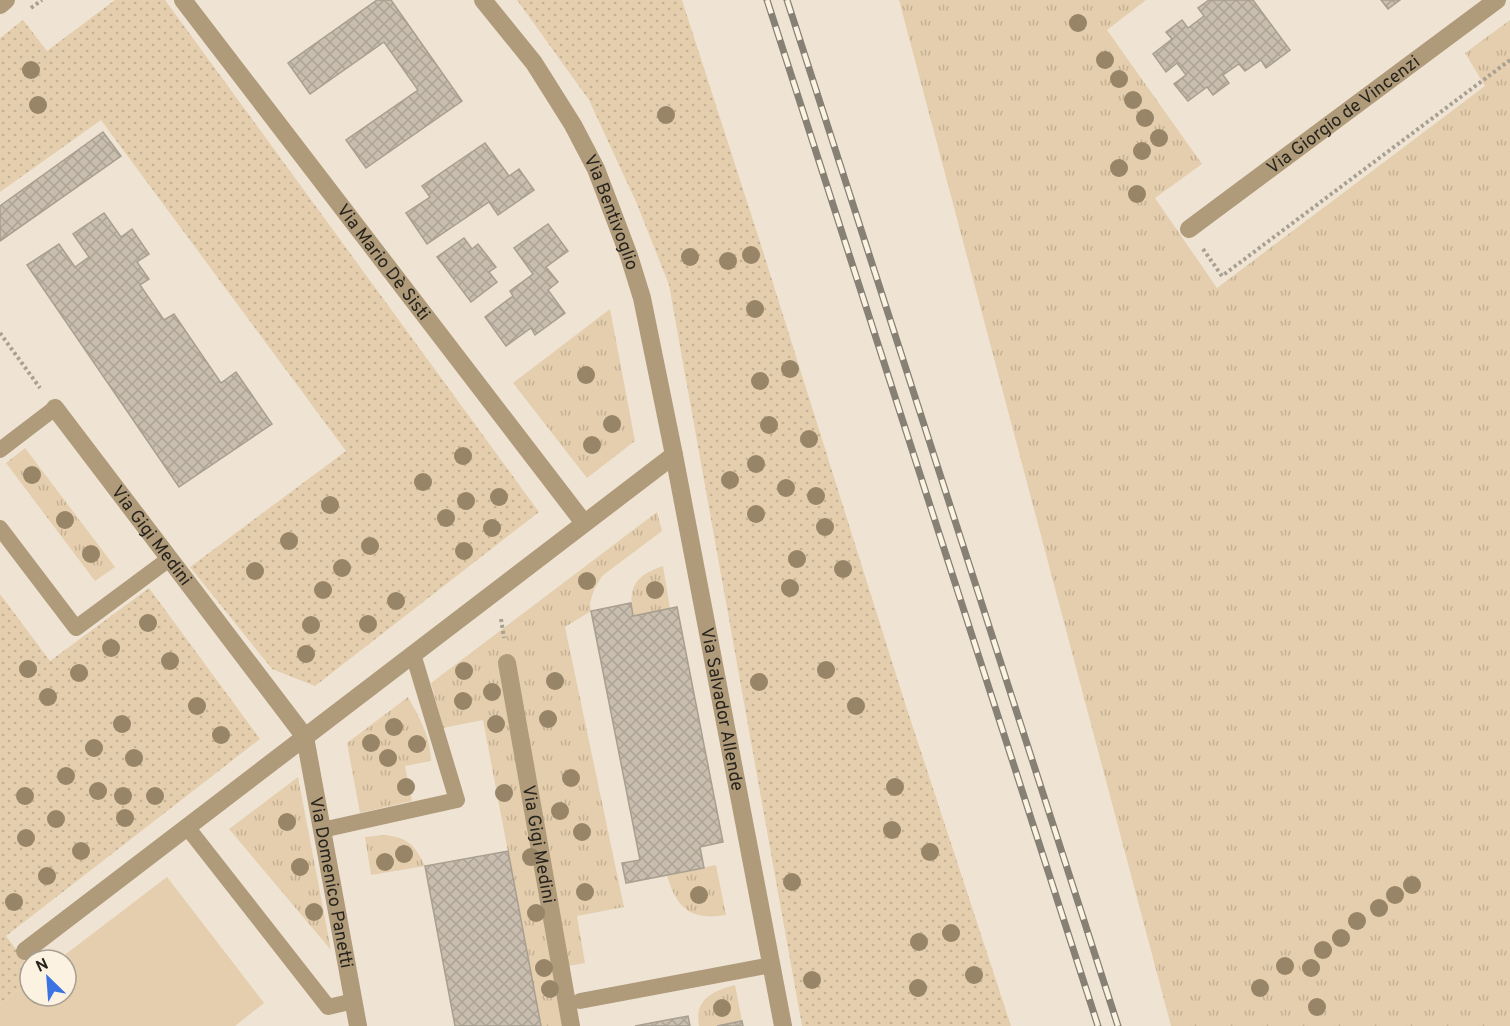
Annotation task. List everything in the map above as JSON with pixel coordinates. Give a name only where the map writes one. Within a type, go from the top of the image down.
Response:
[{"type":"street","points":[[0,5],[6,0]]},
{"type":"street","name":"Via Mario Dè Sisti","points":[[183,0],[584,523]]},
{"type":"street","name":"Via Bentivoglio","points":[[483,0],[534,63],[573,125],[596,169],[619,228],[642,298],[674,455]]},
{"type":"street","name":"Via Giorgio de Vincenzi","points":[[1189,229],[1497,0]]},
{"type":"street","name":"Via Gigi Medini","points":[[55,408],[305,737]]},
{"type":"street","points":[[28,948],[674,455]]},
{"type":"street","name":"Via Salvador Allende","points":[[674,455],[783,1026]]},
{"type":"street","name":"Via Gigi Medini","points":[[507,663],[572,1026]]},
{"type":"street","name":"Via Domenico Panetti","points":[[305,737],[358,1026]]},
{"type":"lane","points":[[0,450],[55,408]]},
{"type":"lane","points":[[0,528],[76,628],[169,559]]},
{"type":"lane","points":[[321,830],[457,800],[413,654]]},
{"type":"lane","points":[[187,827],[327,1007],[354,1001]]},
{"type":"lane","points":[[580,1001],[771,965]]},
{"type":"path","points":[[1189,229],[1222,276],[1510,60]]},
{"type":"path","points":[[0,333],[55,408]]},
{"type":"path","points":[[496,591],[507,663]]},
{"type":"green space","points":[[115,0],[165,0],[539,512],[315,686],[272,669],[190,567],[346,451],[101,120],[0,192],[0,38],[23,20],[47,51]]},
{"type":"green space","points":[[517,0],[682,0],[904,700],[1011,1026],[802,1026],[669,285],[637,204],[589,100]]},
{"type":"green space","points":[[899,0],[1146,0],[1107,30],[1202,164],[1155,198],[1217,288],[1485,86],[1465,53],[1510,20],[1510,1026],[1171,1026]]},
{"type":"green space","points":[[610,309],[635,441],[587,478],[513,383]]},
{"type":"green space","points":[[25,448],[115,567],[95,581],[6,463]]},
{"type":"green space","points":[[657,512],[662,531],[602,576],[594,590],[590,603],[591,611],[565,627],[624,907],[577,916],[585,963],[562,967],[571,1026],[541,1026],[483,720],[443,728],[431,683]]},
{"type":"green space","points":[[663,566],[670,609],[633,616],[632,597],[636,584],[646,574]]},
{"type":"green space","points":[[149,588],[260,739],[6,936],[18,952],[18,990],[0,1004],[0,594],[50,661]]},
{"type":"green space","points":[[408,697],[427,735],[431,761],[405,766],[412,801],[360,813],[347,743]]},
{"type":"green space","points":[[298,777],[331,950],[229,829]]},
{"type":"green space","points":[[383,835],[410,843],[425,866],[371,875],[365,837]]},
{"type":"green space","points":[[716,865],[726,915],[694,914],[680,904],[667,875]]},
{"type":"green space","points":[[167,877],[264,1003],[235,1026],[0,1026],[0,1004],[18,990],[18,1008],[78,1008],[78,948],[74,948]]},
{"type":"green space","points":[[735,985],[742,1021],[717,1026],[699,1026],[699,1009],[702,1003],[713,993]]},
{"type":"building","points":[[377,0],[391,0],[462,101],[366,168],[346,140],[418,90],[384,42],[310,94],[288,63]]},
{"type":"building","points":[[1209,0],[1253,0],[1290,50],[1266,68],[1261,60],[1245,71],[1239,64],[1223,75],[1229,83],[1213,95],[1207,87],[1188,101],[1174,84],[1186,75],[1177,63],[1166,72],[1153,54],[1172,39],[1166,32],[1182,20],[1188,28],[1204,16],[1198,8]]},
{"type":"building","points":[[1381,0],[1400,0],[1388,9]]},
{"type":"building","points":[[103,132],[121,156],[0,241],[0,206]]},
{"type":"building","points":[[485,143],[509,176],[519,169],[534,190],[498,215],[489,202],[427,244],[406,213],[430,197],[422,186]]},
{"type":"building","points":[[104,213],[121,237],[132,229],[149,254],[137,262],[149,279],[140,285],[164,320],[174,314],[221,383],[236,372],[272,424],[179,487],[27,265],[59,244],[75,267],[89,257],[73,234]]},
{"type":"building","points":[[548,224],[568,251],[546,267],[558,282],[548,290],[565,313],[535,335],[531,328],[506,346],[485,317],[513,296],[510,291],[533,274],[514,248]]},
{"type":"building","points":[[464,238],[472,249],[478,244],[496,267],[489,272],[497,282],[471,302],[437,257]]},
{"type":"building","points":[[631,603],[633,616],[677,607],[723,842],[700,847],[704,868],[626,883],[622,863],[640,860],[591,611]]},
{"type":"building","points":[[508,851],[541,1026],[455,1026],[425,866]]},
{"type":"building","points":[[688,1016],[690,1026],[635,1026]]},
{"type":"building","points":[[742,1021],[743,1026],[717,1026]]},
{"type":"railway","points":[[767,0],[1098,1026]]},
{"type":"railway","points":[[787,0],[1118,1026]]}]
